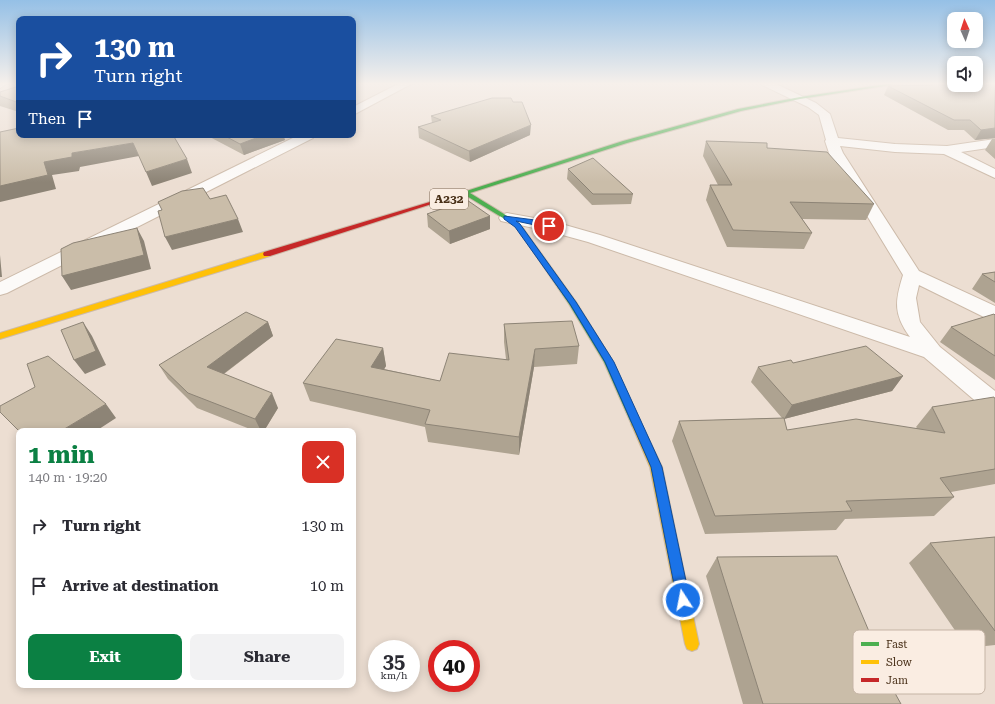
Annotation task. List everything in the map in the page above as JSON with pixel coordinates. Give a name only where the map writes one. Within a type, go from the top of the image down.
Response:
[{"type":"main road","name":"A232","points":[[0,336],[659,132],[719,116]]},
{"type":"main road","points":[[466,193],[518,226],[573,304],[609,362],[656,467],[692,644]]},
{"type":"street","points":[[824,116],[831,141],[836,153],[912,275],[995,314]]},
{"type":"street","points":[[0,289],[303,138]]},
{"type":"street","points":[[831,141],[894,148],[947,150],[995,143]]},
{"type":"street","points":[[947,150],[995,174]]},
{"type":"street","points":[[507,218],[535,222],[608,243],[845,324],[932,352]]},
{"type":"street","points":[[912,275],[906,298],[910,323],[932,352],[995,404]]},
{"type":"building","points":[[431,116],[527,116],[531,125],[469,151],[418,127],[441,120]]},
{"type":"building","points":[[946,116],[995,116],[995,128],[981,130],[970,120],[954,120]]},
{"type":"building","points":[[16,129],[16,138],[175,138],[187,159],[146,172],[133,143],[72,153],[72,157],[44,162],[48,175],[0,186],[0,132]]},
{"type":"building","points":[[229,138],[256,138],[240,144]]},
{"type":"building","points":[[706,141],[767,143],[767,148],[827,152],[874,204],[790,202],[812,233],[733,230],[710,185],[732,185]]},
{"type":"building","points":[[593,158],[633,194],[593,194],[568,169]]},
{"type":"building","points":[[203,188],[210,199],[226,195],[238,219],[165,237],[158,211],[162,210],[158,202],[182,191]]},
{"type":"building","points":[[467,200],[490,216],[449,231],[427,214]]},
{"type":"building","points":[[137,228],[144,255],[62,276],[61,249],[73,243]]},
{"type":"building","points":[[995,272],[995,282],[982,274]]},
{"type":"building","points":[[246,312],[268,322],[207,367],[272,393],[255,419],[188,393],[159,365]]},
{"type":"building","points":[[994,314],[995,356],[951,327]]},
{"type":"building","points":[[572,321],[579,346],[535,349],[519,437],[425,424],[430,410],[303,383],[336,339],[383,348],[371,367],[440,381],[449,353],[509,360],[504,324]]},
{"type":"building","points":[[83,322],[96,351],[74,360],[61,330]]},
{"type":"building","points":[[866,346],[903,376],[792,405],[758,367],[791,360],[793,363]]},
{"type":"building","points":[[48,356],[106,404],[66,428],[16,428],[0,412],[0,406],[35,387],[27,364]]},
{"type":"building","points":[[994,397],[995,469],[940,478],[954,497],[846,501],[852,511],[715,516],[679,421],[784,418],[787,430],[856,419],[945,433],[932,407]]},
{"type":"building","points":[[995,537],[995,631],[930,543]]},
{"type":"building","points":[[837,556],[868,630],[853,630],[853,694],[896,694],[901,704],[763,704],[717,557]]},
{"type":"traffic: fast","points":[[435,202],[625,142],[718,116]]},
{"type":"traffic: fast","points":[[466,193],[518,225],[573,304],[609,362],[636,423]]},
{"type":"traffic: slow","points":[[0,336],[267,254]]},
{"type":"traffic: slow","points":[[636,423],[656,467],[692,644]]},
{"type":"traffic: jam","points":[[267,254],[435,202]]},
{"type":"route","points":[[549,226],[535,222],[507,218],[518,226],[534,248],[573,304],[609,362],[656,467],[683,600]]}]
